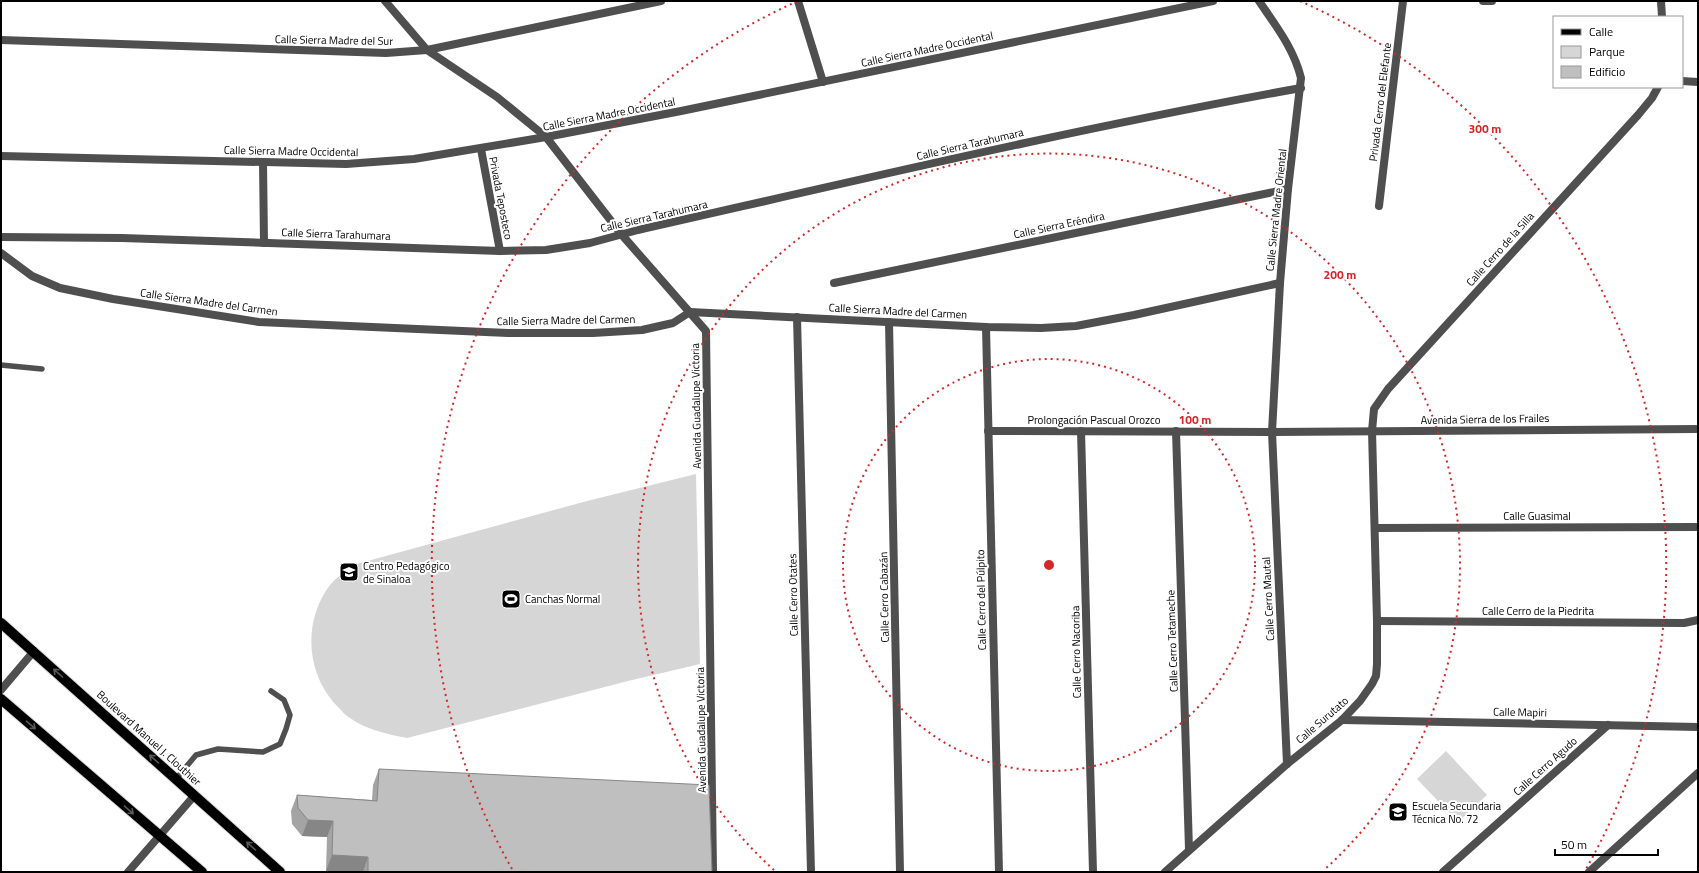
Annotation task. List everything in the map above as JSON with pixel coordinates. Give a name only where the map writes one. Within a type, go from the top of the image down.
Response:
[{"type":"main road","name":"Boulevard Manuel J. Clouthier","points":[[1,623],[280,872]]},
{"type":"main road","points":[[1,699],[202,872]]},
{"type":"street","name":"Avenida Guadalupe Victoria","points":[[385,1],[427,50],[498,98],[546,137],[622,235],[706,331],[713,872]]},
{"type":"street","name":"Calle Sierra Madre del Sur","points":[[1,40],[386,53],[427,50],[661,1]]},
{"type":"street","points":[[798,1],[823,82]]},
{"type":"street","name":"Calle Sierra Madre Occidental","points":[[1,156],[346,164],[414,159],[546,137],[823,82],[1213,1]]},
{"type":"street","name":"Calle Sierra Madre Oriental","points":[[1259,1],[1282,35],[1297,62],[1301,78],[1288,189],[1280,283],[1272,432]]},
{"type":"street","name":"Privada Cerro del Elefante","points":[[1379,206],[1403,1]]},
{"type":"street","points":[[1483,1],[1492,1]]},
{"type":"street","points":[[1661,1],[1662,16]]},
{"type":"street","points":[[1683,81],[1698,82]]},
{"type":"street","name":"Calle Sierra Tarahumara","points":[[1,237],[122,238],[500,251],[546,250],[590,243],[1015,145],[1301,88]]},
{"type":"street","name":"Calle Cerro de la Silla","points":[[1372,431],[1374,409],[1388,389],[1638,115],[1652,98],[1657,88]]},
{"type":"street","name":"Privada Teposteco","points":[[481,149],[500,251]]},
{"type":"street","points":[[263,162],[264,243]]},
{"type":"street","name":"Calle Sierra Eréndira","points":[[834,283],[1288,189]]},
{"type":"street","name":"Calle Sierra Madre del Carmen","points":[[1,253],[32,276],[60,288],[113,299],[259,322],[508,333],[593,333],[642,330],[673,323],[690,312],[986,327],[1041,328],[1076,326],[1280,283]]},
{"type":"street","name":"Calle Cerro Otates","points":[[796,317],[811,872]]},
{"type":"street","name":"Calle Cerro Cabazán","points":[[889,322],[900,872]]},
{"type":"street","name":"Calle Cerro del Púlpito","points":[[986,327],[999,872]]},
{"type":"street","name":"Avenida Sierra de los Frailes","points":[[1272,432],[1698,428]]},
{"type":"street","name":"Prolongación Pascual Orozco","points":[[988,431],[1272,432]]},
{"type":"street","name":"Calle Cerro Nacoriba","points":[[1082,431],[1093,872]]},
{"type":"street","name":"Calle Cerro Tetameche","points":[[1176,431],[1189,849]]},
{"type":"street","name":"Calle Surutato","points":[[1165,872],[1189,849],[1287,764],[1342,720],[1360,701],[1376,676],[1376,528],[1372,431]]},
{"type":"street","name":"Calle Cerro Mautal","points":[[1272,432],[1287,764]]},
{"type":"street","name":"Calle Guasimal","points":[[1376,528],[1698,527]]},
{"type":"street","name":"Calle Cerro de la Piedrita","points":[[1377,621],[1684,623],[1698,620]]},
{"type":"street","points":[[1,690],[34,652]]},
{"type":"street","name":"Calle Mapiri","points":[[1342,720],[1698,727]]},
{"type":"street","name":"Calle Cerro Agudo","points":[[1443,872],[1608,725]]},
{"type":"street","points":[[1589,872],[1698,773]]},
{"type":"street","points":[[128,872],[194,796]]},
{"type":"lane","points":[[1,365],[42,369]]},
{"type":"lane","points":[[176,779],[196,755],[218,749],[263,752],[280,744],[290,715],[284,700],[272,691]]},
{"type":"green space","name":"Canchas Normal","points":[[696,474],[700,664],[407,738],[363,726],[346,715],[328,695],[314,665],[312,632],[315,615],[321,600],[330,585],[353,565],[587,501]]},
{"type":"green space","points":[[1446,751],[1487,795],[1458,822],[1417,779]]},
{"type":"building","points":[[379,769],[709,785],[712,872],[368,872],[368,857],[332,855],[333,821],[308,820],[298,808],[297,795],[377,801]]},
{"type":"place","name":"Centro Pedagógico de Sinaloa","points":[[349,572]]},
{"type":"place","name":"Canchas Normal","points":[[511,599]]},
{"type":"place","name":"Escuela Secundaria Técnica No. 72","points":[[1398,812]]}]
